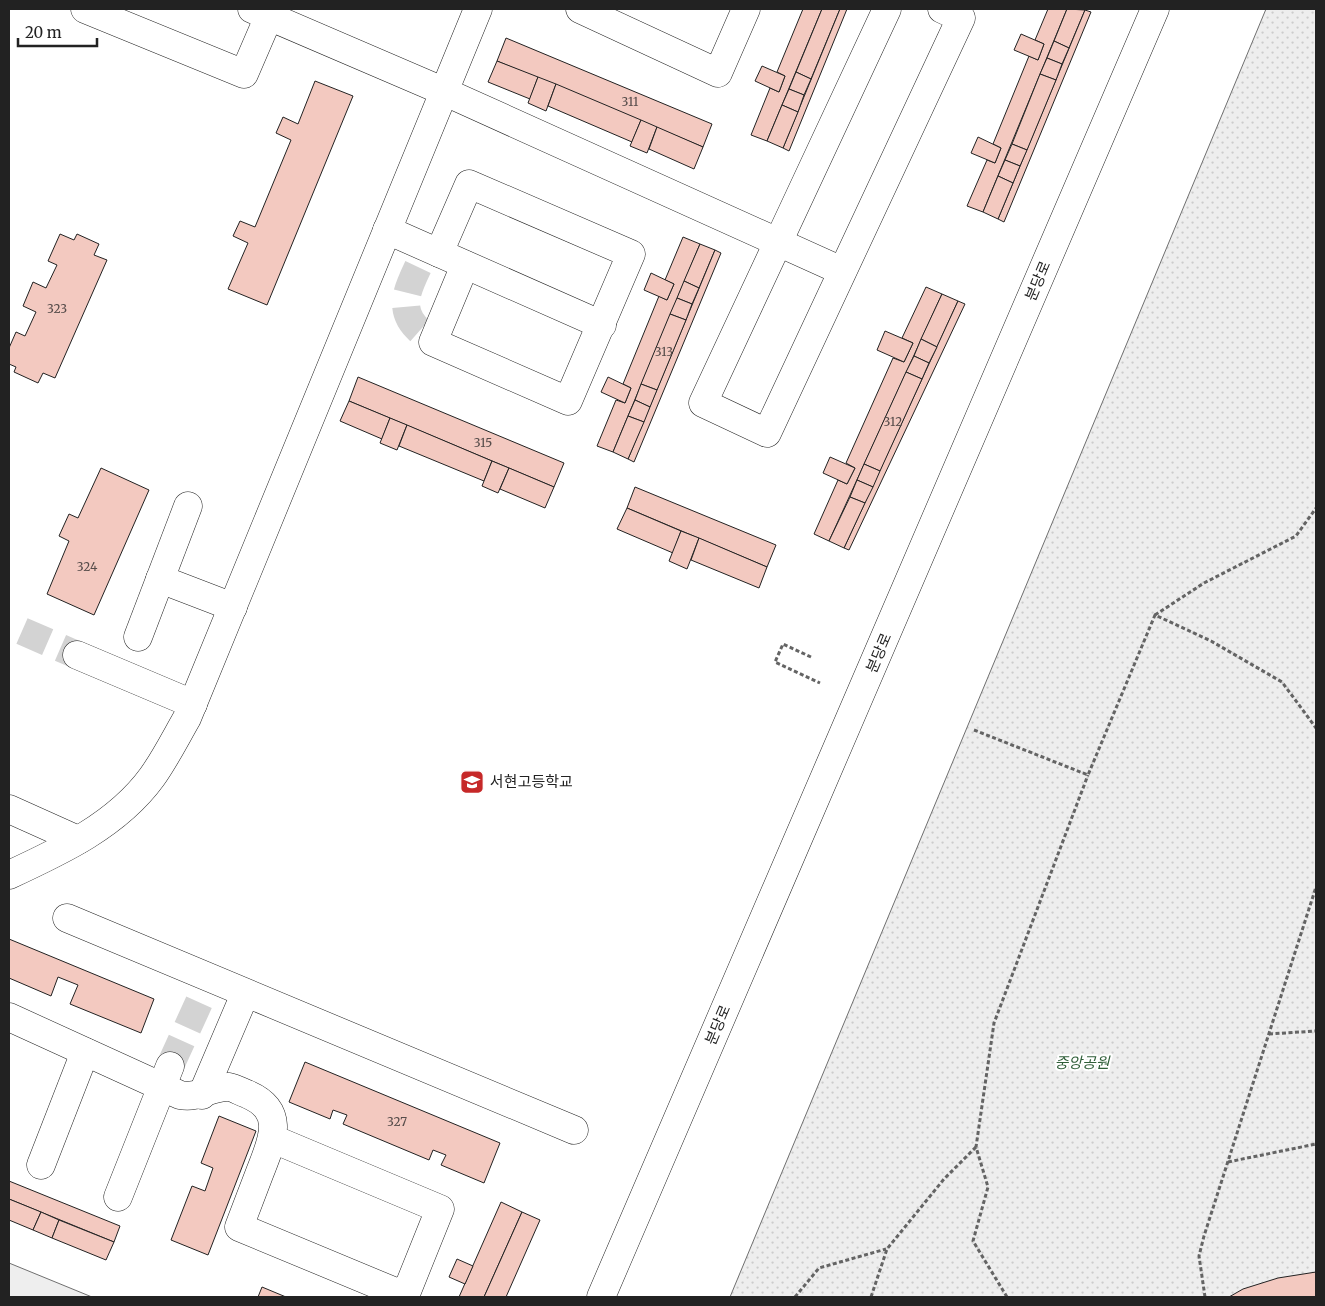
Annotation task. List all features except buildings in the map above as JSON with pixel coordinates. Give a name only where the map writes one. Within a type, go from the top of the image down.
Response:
[{"type":"main road","points":[[85,9],[244,74],[260,12],[444,91],[842,271]]},
{"type":"main road","points":[[9,875],[62,850],[104,824],[132,800],[152,777],[187,718],[478,9]]},
{"type":"main road","points":[[580,9],[718,73],[746,9]]},
{"type":"main road","points":[[887,9],[703,403],[767,433],[961,18],[942,9]]},
{"type":"main road","name":"분당로","points":[[601,1297],[1155,9]]},
{"type":"main road","points":[[427,256],[469,184],[632,254],[568,402],[433,342],[465,265]]},
{"type":"main road","points":[[387,230],[427,256],[465,265],[602,325]]},
{"type":"main road","points":[[138,637],[188,506]]},
{"type":"main road","points":[[160,579],[233,607]]},
{"type":"main road","points":[[77,655],[193,704]]},
{"type":"main road","points":[[9,809],[78,840]]},
{"type":"main road","points":[[67,918],[244,994],[574,1130]]},
{"type":"main road","points":[[202,1095],[244,994]]},
{"type":"main road","points":[[11,1024],[85,1052],[165,1076],[190,1097],[202,1095],[215,1089],[230,1087],[254,1098],[267,1108],[274,1123],[273,1139],[239,1227],[406,1296],[440,1209],[273,1139]]},
{"type":"main road","points":[[40,1165],[85,1052]]},
{"type":"main road","points":[[118,1197],[165,1076]]},
{"type":"path","points":[[1007,1297],[973,1241],[988,1187],[976,1147],[994,1023],[1088,775],[1156,615],[1204,583],[1296,536],[1316,508]]},
{"type":"path","points":[[1156,615],[1211,641],[1282,682],[1316,728]]},
{"type":"path","points":[[811,657],[783,644],[775,662],[820,683]]},
{"type":"path","points":[[974,730],[1088,775]]},
{"type":"path","points":[[1204,1297],[1199,1256],[1316,887]]},
{"type":"path","points":[[1269,1034],[1316,1031]]},
{"type":"path","points":[[1228,1162],[1316,1144]]},
{"type":"path","points":[[871,1297],[887,1249],[944,1179],[976,1147]]},
{"type":"path","points":[[795,1297],[819,1268],[887,1249]]},
{"type":"green space","name":"중앙공원","points":[[1266,9],[1316,9],[1316,1297],[730,1297]]},
{"type":"green space","points":[[9,1263],[92,1297],[9,1297]]},
{"type":"tunnel","points":[[418,267],[410,284],[406,308],[408,316],[420,331]]},
{"type":"tunnel","points":[[22,631],[77,655]]},
{"type":"tunnel","points":[[170,1066],[201,998]]},
{"type":"place","name":"서현고등학교","points":[[472,782]]}]
